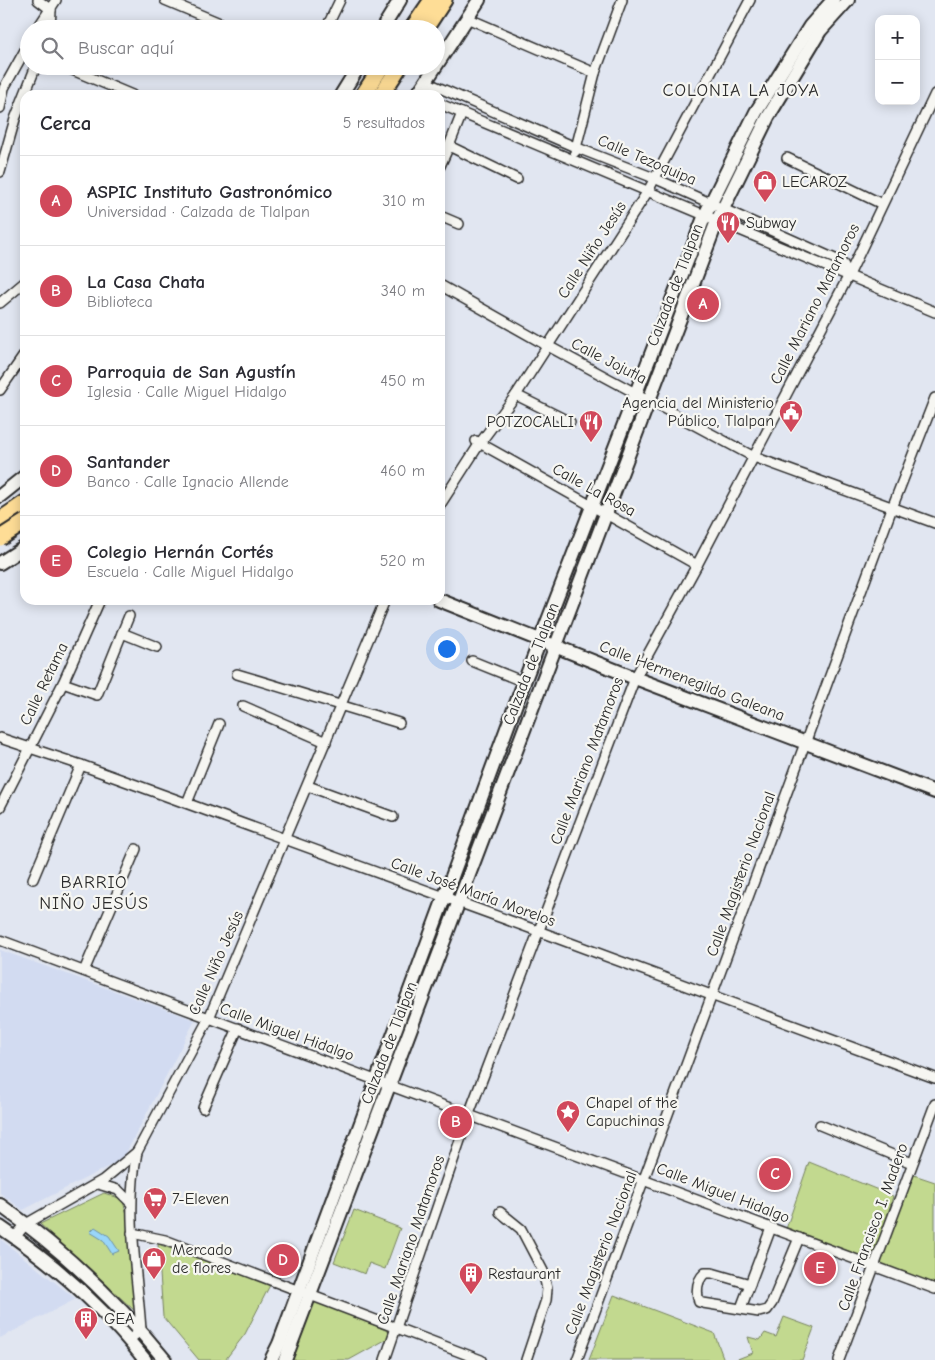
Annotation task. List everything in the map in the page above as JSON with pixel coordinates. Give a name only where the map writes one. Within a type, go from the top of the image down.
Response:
[{"type":"highway","points":[[416,20],[436,1]]},
{"type":"highway","points":[[420,20],[436,1]]},
{"type":"highway","points":[[425,20],[436,1]]},
{"type":"highway","points":[[429,20],[436,1]]},
{"type":"highway","points":[[366,90],[376,75]]},
{"type":"highway","points":[[372,90],[381,75]]},
{"type":"highway","points":[[379,90],[389,75]]},
{"type":"highway","points":[[384,90],[394,75]]},
{"type":"highway","points":[[0,520],[20,506]]},
{"type":"highway","points":[[0,525],[20,512]]},
{"type":"highway","points":[[0,538],[20,525]]},
{"type":"main road","points":[[388,20],[400,0]]},
{"type":"main road","points":[[445,52],[479,0]]},
{"type":"main road","name":"Calzada de Tlalpan","points":[[384,1084],[446,898],[524,682],[636,392],[756,112],[810,26],[833,0]]},
{"type":"main road","name":"Calzada de Tlalpan","points":[[285,1360],[306,1293],[384,1084],[459,902],[650,399],[713,212],[820,32],[848,0]]},
{"type":"main road","points":[[344,90],[352,75]]},
{"type":"main road","points":[[421,90],[430,75]]},
{"type":"main road","points":[[0,496],[20,480]]},
{"type":"main road","points":[[0,563],[20,550]]},
{"type":"main road","name":"Calle Hermenegildo Galeana","points":[[445,602],[635,678],[935,792]]},
{"type":"main road","points":[[1,1206],[26,1224],[108,1294],[165,1360]]},
{"type":"main road","points":[[0,1227],[44,1258],[99,1306],[145,1360]]},
{"type":"main road","name":"Calzada de Tlalpan","points":[[271,1360],[306,1293]]},
{"type":"street","points":[[38,0],[51,10]]},
{"type":"street","points":[[44,20],[56,0]]},
{"type":"street","points":[[165,0],[213,20]]},
{"type":"street","points":[[330,20],[340,0]]},
{"type":"street","points":[[574,160],[575,147],[596,73],[622,0]]},
{"type":"street","name":"Calle Niño Jesús","points":[[445,497],[478,442],[516,395],[648,191],[750,0]]},
{"type":"street","points":[[50,20],[51,10]]},
{"type":"street","points":[[467,18],[596,73]]},
{"type":"street","points":[[0,108],[4,88],[20,59]]},
{"type":"street","points":[[26,90],[32,75]]},
{"type":"street","points":[[84,75],[120,90]]},
{"type":"street","name":"Calle Tezoquipa","points":[[426,82],[444,90]]},
{"type":"street","name":"Calle Tezoquipa","points":[[445,90],[575,147],[654,178],[713,212],[849,275],[935,312]]},
{"type":"street","name":"Calle Mariano Matamoros","points":[[385,1360],[469,1114],[635,678],[697,565],[849,275],[935,94]]},
{"type":"street","points":[[0,172],[20,106]]},
{"type":"street","name":"Calle Tezoquipa","points":[[445,106],[648,191],[713,212]]},
{"type":"street","points":[[445,155],[462,113]]},
{"type":"street","points":[[449,146],[517,179]]},
{"type":"street","points":[[787,158],[882,204]]},
{"type":"street","points":[[445,218],[459,224]]},
{"type":"street","points":[[0,304],[20,286]]},
{"type":"street","name":"Calle Jojutla","points":[[445,288],[548,346],[650,399],[754,457],[935,523]]},
{"type":"street","points":[[0,390],[20,361]]},
{"type":"street","points":[[516,395],[570,422]]},
{"type":"street","name":"Calle Magisterio Nacional","points":[[577,1360],[892,508],[935,398]]},
{"type":"street","name":"Calle La Rosa","points":[[478,442],[697,565]]},
{"type":"street","name":"Calle Retama","points":[[0,807],[63,682],[98,605]]},
{"type":"street","name":"Calle Niño Jesús","points":[[140,1330],[131,1203],[132,1175],[137,1152],[209,1018],[286,840],[383,605]]},
{"type":"street","points":[[63,682],[97,695],[129,616]]},
{"type":"street","points":[[122,633],[158,648]]},
{"type":"street","points":[[472,661],[524,682]]},
{"type":"street","points":[[236,674],[399,723]]},
{"type":"street","points":[[243,706],[326,742]]},
{"type":"street","points":[[187,804],[219,724]]},
{"type":"street","name":"Calle José María Morelos","points":[[0,738],[81,765],[459,902],[711,997],[935,1078]]},
{"type":"street","points":[[33,879],[81,765]]},
{"type":"street","points":[[308,786],[393,817]]},
{"type":"street","points":[[84,971],[136,849]]},
{"type":"street","name":"Calle Miguel Hidalgo","points":[[0,940],[935,1288]]},
{"type":"street","points":[[203,1108],[238,1028]]},
{"type":"street","name":"Calle Francisco I. Madero","points":[[839,1360],[935,1104]]},
{"type":"street","points":[[820,1125],[912,1163]]},
{"type":"street","points":[[14,1237],[26,1224],[98,1184],[137,1152]]},
{"type":"street","points":[[98,1184],[118,1190],[131,1203]]},
{"type":"street","points":[[500,1212],[521,1228],[544,1271],[547,1289],[546,1300],[526,1360]]},
{"type":"street","points":[[741,1308],[771,1228]]},
{"type":"street","points":[[132,1233],[165,1240],[481,1360]]},
{"type":"street","points":[[750,1284],[706,1273],[698,1283],[699,1302],[759,1312],[767,1310],[772,1303],[799,1238]]},
{"type":"street","points":[[129,1340],[140,1330]]},
{"type":"shaded area","points":[[0,950],[195,1020],[123,1159],[23,1210],[0,1193]]},
{"type":"shaded area","points":[[0,1239],[76,1299],[0,1338]]},
{"type":"green space","points":[[809,1162],[893,1196],[874,1263],[786,1229]]},
{"type":"green space","points":[[914,1175],[935,1182],[935,1287],[876,1264],[894,1215]]},
{"type":"green space","points":[[104,1193],[122,1199],[128,1217],[135,1311],[40,1224]]},
{"type":"green space","points":[[354,1210],[400,1228],[385,1269],[369,1263],[365,1274],[334,1262]]},
{"type":"green space","points":[[158,1244],[270,1285],[245,1334],[225,1360],[199,1360],[163,1317]]},
{"type":"green space","points":[[614,1295],[714,1333],[724,1360],[589,1360]]},
{"type":"green space","points":[[312,1299],[390,1332],[387,1339],[349,1360],[288,1360]]},
{"type":"green space","points":[[784,1317],[814,1328],[802,1360],[735,1360],[753,1353],[748,1337],[760,1340],[765,1333],[776,1337]]},
{"type":"water","points":[[95,1227],[109,1236],[119,1251],[112,1254],[103,1240],[90,1232]]},
{"type":"place","name":"LECAROZ","points":[[765,203]]},
{"type":"place","name":"Subway","points":[[728,244]]},
{"type":"place","name":"ASPIC Instituto Gastronómico","points":[[703,304]]},
{"type":"place","name":"Agencia del Ministerio Público, Tlalpan","points":[[791,433]]},
{"type":"place","name":"POTZOCALLI","points":[[591,443]]},
{"type":"place","name":"La Casa Chata","points":[[456,1122]]},
{"type":"place","name":"Chapel of the Capuchinas","points":[[568,1133]]},
{"type":"place","name":"Parroquia de San Agustín","points":[[775,1174]]},
{"type":"place","name":"7-Eleven","points":[[155,1220]]},
{"type":"place","name":"Santander","points":[[283,1260]]},
{"type":"place","name":"Colegio Hernán Cortés","points":[[820,1268]]},
{"type":"place","name":"Mercado de flores","points":[[154,1280]]},
{"type":"place","name":"Restaurant","points":[[471,1295]]},
{"type":"place","name":"GEA","points":[[86,1340]]},
{"type":"district","name":"COLONIA LA JOYA","points":[[741,90]]},
{"type":"district","name":"BARRIO NIÑO JESÚS","points":[[94,892]]}]
